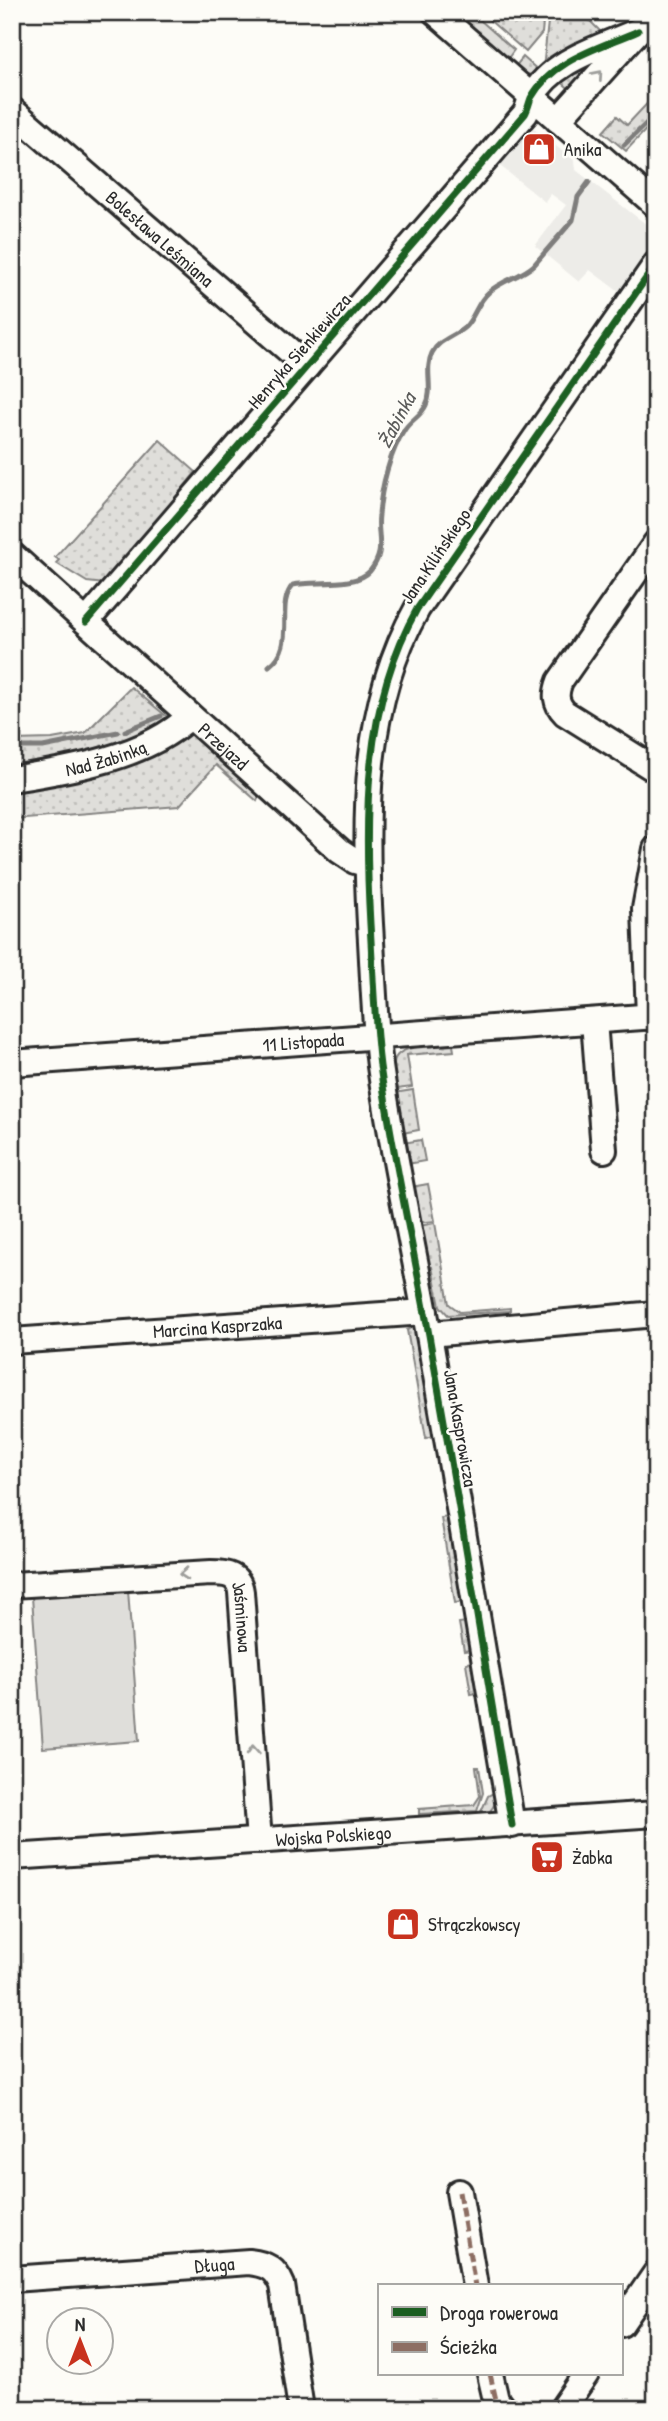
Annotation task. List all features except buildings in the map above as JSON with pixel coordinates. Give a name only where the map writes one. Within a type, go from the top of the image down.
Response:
[{"type":"street","points":[[435,12],[656,205]]},
{"type":"street","points":[[558,120],[647,23]]},
{"type":"street","name":"Henryka Sienkiewicza","points":[[86,622],[525,114],[532,97],[562,65],[574,57],[647,23]]},
{"type":"street","name":"Bolesława Leśmiana","points":[[12,110],[307,366]]},
{"type":"street","name":"Jana Kilińskiego","points":[[377,1037],[367,864],[369,784],[375,730],[383,691],[404,633],[426,596],[656,264]]},
{"type":"street","points":[[656,543],[560,681],[556,696],[565,713],[656,770]]},
{"type":"street","points":[[12,555],[86,622]]},
{"type":"street","name":"Przejazd","points":[[86,622],[344,854],[367,864]]},
{"type":"street","name":"Nad Żabinką","points":[[12,779],[67,769],[133,749],[173,732],[190,716]]},
{"type":"street","points":[[652,1016],[645,918],[647,891],[656,849]]},
{"type":"street","name":"11 Listopada","points":[[12,1063],[652,1016]]},
{"type":"street","points":[[594,1021],[604,1150]]},
{"type":"street","name":"Jana Kasprowicza","points":[[377,1037],[512,1825]]},
{"type":"street","name":"Marcina Kasprzaka","points":[[12,1340],[656,1314]]},
{"type":"street","name":"Jaśminowa","points":[[12,1585],[211,1573],[231,1574],[237,1579],[242,1592],[258,1829]]},
{"type":"street","name":"Wojska Polskiego","points":[[12,1857],[258,1829],[512,1825],[656,1814]]},
{"type":"street","points":[[459,2192],[475,2284]]},
{"type":"street","name":"Długa","points":[[12,2279],[249,2262],[267,2265],[274,2270],[282,2285],[301,2409]]},
{"type":"street","points":[[622,2323],[656,2273]]},
{"type":"street","points":[[490,2376],[496,2400],[503,2409]]},
{"type":"street","points":[[562,2409],[585,2376]]},
{"type":"shaded area","points":[[459,12],[471,12],[514,50],[506,61],[475,33]]},
{"type":"shaded area","points":[[480,12],[544,12],[542,33],[526,52]]},
{"type":"shaded area","points":[[549,12],[594,12],[588,19],[603,34],[573,43],[544,60]]},
{"type":"shaded area","points":[[603,55],[573,92],[559,80]]},
{"type":"shaded area","points":[[523,57],[540,72],[527,74],[514,68]]},
{"type":"shaded area","points":[[656,94],[656,119],[626,151],[603,132],[617,116],[627,125]]},
{"type":"shaded area","points":[[534,129],[575,161],[576,170],[656,232],[656,246],[623,295],[590,270],[579,282],[535,246],[566,205],[551,194],[545,202],[499,165],[526,132]]},
{"type":"shaded area","points":[[160,440],[196,472],[105,584],[87,582],[56,563],[59,560],[55,557]]},
{"type":"shaded area","points":[[131,687],[171,720],[116,747],[12,773],[12,740],[52,739],[85,733]]},
{"type":"shaded area","points":[[192,733],[261,791],[257,801],[216,765],[179,806],[12,819],[12,788]]},
{"type":"shaded area","points":[[453,1045],[454,1051],[407,1055],[412,1087],[398,1089],[394,1062],[402,1051]]},
{"type":"shaded area","points":[[413,1090],[419,1130],[402,1133],[394,1093]]},
{"type":"shaded area","points":[[421,1140],[425,1161],[407,1164],[403,1143]]},
{"type":"shaded area","points":[[428,1184],[435,1221],[418,1223],[411,1187]]},
{"type":"shaded area","points":[[435,1223],[449,1304],[460,1312],[510,1308],[510,1311],[448,1315],[440,1306],[432,1267],[427,1268],[419,1226]]},
{"type":"shaded area","points":[[414,1327],[419,1332],[434,1436],[426,1438],[407,1330]]},
{"type":"shaded area","points":[[448,1517],[452,1520],[463,1602],[455,1603],[441,1518]]},
{"type":"shaded area","points":[[128,1590],[139,1741],[43,1748],[32,1597]]},
{"type":"shaded area","points":[[459,1623],[469,1623],[473,1646],[464,1651]]},
{"type":"shaded area","points":[[473,1662],[478,1693],[471,1694],[466,1663]]},
{"type":"shaded area","points":[[476,1767],[479,1767],[483,1793],[477,1811],[419,1814],[419,1809],[474,1805],[480,1796]]},
{"type":"shaded area","points":[[497,1791],[493,1807],[488,1813],[479,1816],[488,1796]]},
{"type":"waterway","name":"Żabinka","points":[[624,145],[656,114]]},
{"type":"waterway","name":"Żabinka","points":[[269,666],[278,657],[282,647],[285,604],[293,585],[355,580],[370,571],[375,563],[380,550],[378,523],[387,470],[407,426],[426,405],[430,359],[435,348],[465,327],[489,292],[534,265],[573,220],[578,197],[589,182]]},
{"type":"waterway","name":"Żabinka","points":[[125,731],[161,716]]},
{"type":"waterway","name":"Żabinka","points":[[12,747],[43,747],[118,732]]},
{"type":"marked path","points":[[459,2192],[475,2284]]},
{"type":"marked path","points":[[490,2376],[496,2400],[503,2409]]},
{"type":"cycle path","points":[[86,622],[525,114],[540,85],[552,73],[578,56],[638,31]]},
{"type":"cycle path","points":[[512,1825],[440,1396],[380,1066],[368,884],[371,762],[386,684],[399,646],[417,609],[656,264]]},
{"type":"place","name":"Anika","points":[[539,149]]},
{"type":"place","name":"Żabka","points":[[547,1857]]},
{"type":"place","name":"Strączkowscy","points":[[403,1924]]}]
